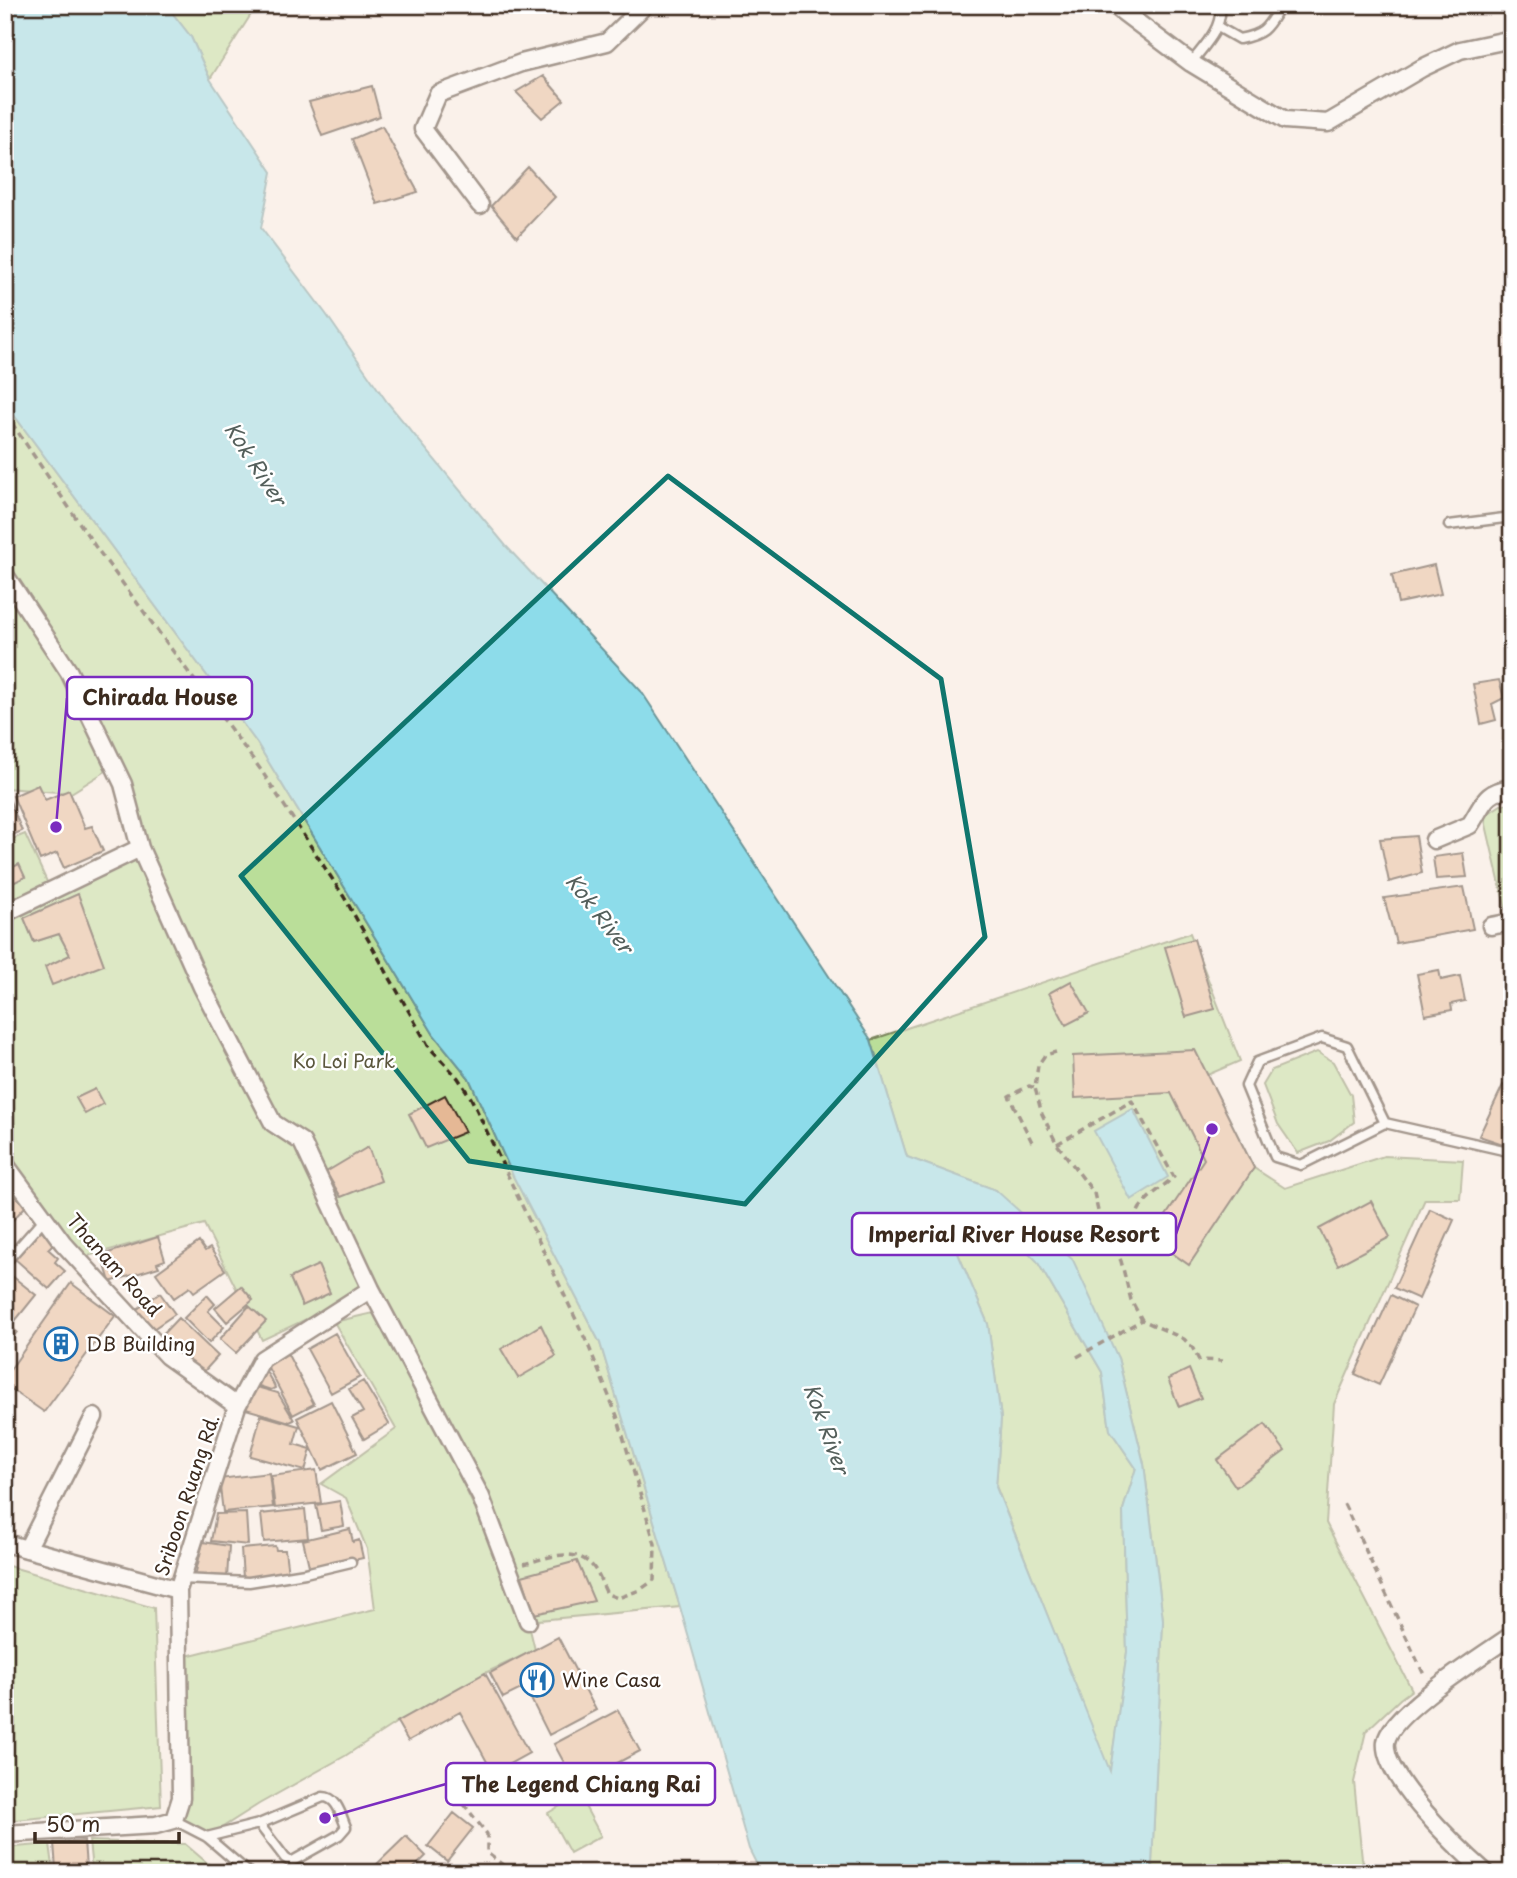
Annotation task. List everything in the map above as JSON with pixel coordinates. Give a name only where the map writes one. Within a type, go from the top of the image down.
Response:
[{"type":"street","points":[[480,205],[423,129],[438,94],[521,63],[607,42],[645,5]]},
{"type":"street","points":[[1114,5],[1191,64],[1286,120],[1328,123],[1422,68],[1460,50],[1512,39]]},
{"type":"street","points":[[5,575],[69,672],[122,784],[140,848],[208,1000],[273,1123],[302,1142],[371,1289],[481,1497],[528,1621]]},
{"type":"street","points":[[1434,840],[1470,825],[1483,800],[1496,790],[1512,788]]},
{"type":"street","points":[[5,913],[140,848]]},
{"type":"street","points":[[1490,926],[1512,922]]},
{"type":"street","name":"Thanam Road","points":[[5,1164],[62,1243],[167,1356],[237,1406]]},
{"type":"street","name":"Sriboon Ruang Rd.","points":[[174,1820],[181,1798],[180,1585],[237,1406],[262,1359],[371,1289]]},
{"type":"street","points":[[27,1549],[94,1417]]},
{"type":"street","points":[[5,1543],[180,1585]]},
{"type":"street","points":[[1486,1873],[1447,1838],[1409,1792],[1391,1765],[1385,1743],[1392,1726],[1432,1692],[1512,1635]]},
{"type":"street","points":[[5,1834],[156,1825],[174,1820]]},
{"type":"lane","points":[[1191,64],[1218,27],[1220,5]]},
{"type":"lane","points":[[1218,27],[1239,39],[1253,37],[1265,31],[1281,5]]},
{"type":"lane","points":[[1449,525],[1512,517]]},
{"type":"lane","points":[[1385,1123],[1347,1046],[1322,1038],[1257,1062],[1246,1086],[1275,1157],[1301,1165],[1385,1123],[1512,1152]]},
{"type":"lane","points":[[5,1263],[45,1218]]},
{"type":"lane","points":[[180,1585],[249,1582],[306,1573],[351,1562]]},
{"type":"lane","points":[[207,1837],[259,1824],[323,1797],[334,1801],[346,1827],[339,1835],[291,1862],[259,1824]]},
{"type":"lane","points":[[174,1820],[207,1837],[249,1873]]},
{"type":"path","points":[[5,413],[95,546],[261,770],[344,897],[429,1046],[458,1078],[471,1098],[589,1347],[617,1416],[655,1544],[654,1580],[640,1590],[618,1598],[607,1594],[594,1568],[585,1560],[567,1553],[508,1568]]},
{"type":"path","points":[[1056,1052],[1045,1055],[1038,1065],[1035,1088],[1042,1114],[1057,1144],[1094,1194],[1100,1220],[1121,1261],[1131,1300],[1142,1320],[1184,1339],[1199,1360],[1222,1360]]},
{"type":"path","points":[[1032,1142],[1009,1096],[1029,1086],[1035,1088]]},
{"type":"path","points":[[1057,1144],[1132,1101],[1174,1177],[1140,1209],[1135,1233],[1126,1244],[1115,1249]]},
{"type":"path","points":[[1077,1357],[1142,1320]]},
{"type":"path","points":[[1344,1504],[1432,1692]]},
{"type":"path","points":[[456,1794],[487,1833],[487,1853],[511,1871],[524,1864],[536,1873]]},
{"type":"highlighted area","points":[[668,476],[941,679],[985,937],[745,1204],[469,1161],[241,876]]},
{"type":"green space","points":[[166,5],[257,5],[210,79],[191,37]]},
{"type":"green space","name":"Ko Loi Park","points":[[5,403],[257,743],[434,1035],[469,1078],[513,1176],[600,1343],[680,1607],[528,1621],[535,1650],[485,1673],[397,1722],[345,1756],[259,1804],[207,1837],[174,1820],[178,1658],[375,1609],[367,1549],[346,1498],[321,1484],[396,1429],[334,1322],[382,1311],[370,1289],[262,1340],[204,1224],[88,1256],[45,1218],[5,1164],[5,913],[140,848],[114,766],[71,793],[5,788]],"holes":[[[78,894],[104,965],[70,955],[59,934],[34,942],[24,918]],[[317,1266],[330,1293],[302,1305],[290,1278]],[[391,1330],[481,1497],[522,1609]]]},
{"type":"green space","points":[[1512,803],[1512,914],[1507,915],[1484,816],[1501,805]]},
{"type":"green space","points":[[25,834],[48,884],[5,905],[5,842]]},
{"type":"green space","points":[[1190,933],[1240,1061],[1207,1075],[1254,1168],[1285,1188],[1384,1156],[1463,1160],[1460,1199],[1425,1199],[1334,1404],[1326,1523],[1412,1690],[1366,1731],[1354,1782],[1362,1859],[1371,1873],[1157,1873],[1152,1864],[1163,1620],[1144,1464],[1118,1358],[996,1190],[907,1157],[871,1040]]},
{"type":"green space","points":[[1317,1052],[1333,1062],[1351,1095],[1354,1122],[1329,1141],[1298,1153],[1278,1124],[1263,1085],[1272,1070]]},
{"type":"green space","points":[[965,1222],[1004,1227],[1037,1261],[1102,1372],[1110,1430],[1136,1468],[1123,1510],[1127,1652],[1110,1773],[996,1486],[1001,1418],[988,1324],[954,1244]]},
{"type":"green space","points":[[5,1565],[154,1608],[161,1806],[5,1821]]},
{"type":"green space","points":[[579,1795],[601,1836],[570,1853],[548,1813]]},
{"type":"green space","points":[[89,1841],[185,1844],[219,1873],[77,1873],[92,1870]]},
{"type":"green space","points":[[50,1844],[54,1873],[5,1873],[5,1848]]},
{"type":"water","name":"Kok River","points":[[5,5],[166,5],[191,37],[210,79],[272,172],[261,228],[326,314],[387,402],[506,546],[641,691],[871,1040],[907,1157],[996,1190],[1073,1260],[1118,1358],[1144,1464],[1163,1620],[1152,1864],[1157,1873],[761,1873],[749,1849],[680,1607],[600,1343],[513,1176],[469,1078],[434,1035],[257,743],[5,403]],"holes":[[[965,1222],[1004,1227],[1037,1261],[1102,1372],[1110,1430],[1136,1468],[1123,1510],[1127,1652],[1110,1771],[996,1487],[1001,1418],[988,1324],[954,1244]]]},
{"type":"water","points":[[1133,1109],[1168,1177],[1131,1200],[1094,1131]]},
{"type":"building","points":[[543,76],[564,100],[542,118],[516,92]]},
{"type":"building","points":[[372,86],[380,116],[322,136],[309,102]]},
{"type":"building","points":[[382,126],[418,192],[377,204],[352,139]]},
{"type":"building","points":[[528,167],[555,197],[517,237],[491,206]]},
{"type":"building","points":[[1434,565],[1441,594],[1398,603],[1392,575]]},
{"type":"building","points":[[1499,680],[1504,698],[1492,704],[1496,720],[1481,724],[1473,684]]},
{"type":"building","points":[[38,785],[45,800],[69,790],[85,828],[92,826],[103,851],[64,868],[57,853],[40,860],[13,796]]},
{"type":"building","points":[[5,789],[22,831],[5,838]]},
{"type":"building","points":[[1416,836],[1422,873],[1389,882],[1380,839]]},
{"type":"building","points":[[1463,853],[1467,877],[1436,879],[1433,857]]},
{"type":"building","points":[[19,864],[25,877],[13,883],[7,870]]},
{"type":"building","points":[[1464,887],[1473,929],[1396,943],[1384,898]]},
{"type":"building","points":[[78,894],[104,965],[52,985],[45,967],[70,955],[59,934],[34,942],[24,918]]},
{"type":"building","points":[[1194,939],[1215,1009],[1186,1017],[1165,947]]},
{"type":"building","points":[[1439,970],[1441,980],[1460,976],[1465,1001],[1451,1004],[1452,1010],[1425,1015],[1417,974]]},
{"type":"building","points":[[1071,981],[1089,1013],[1066,1025],[1049,993]]},
{"type":"building","points":[[1195,1050],[1254,1168],[1189,1265],[1151,1238],[1204,1159],[1171,1093],[1075,1098],[1073,1056]]},
{"type":"building","points":[[1503,1085],[1512,1089],[1512,1147],[1479,1136]]},
{"type":"building","points":[[95,1089],[103,1104],[85,1114],[76,1098]]},
{"type":"building","points":[[445,1095],[465,1132],[426,1148],[409,1114]]},
{"type":"building","points":[[368,1147],[381,1181],[341,1197],[326,1172]]},
{"type":"building","points":[[5,1187],[26,1206],[5,1228]]},
{"type":"building","points":[[1371,1201],[1390,1237],[1338,1265],[1319,1229]]},
{"type":"building","points":[[1430,1209],[1454,1220],[1419,1299],[1394,1288]]},
{"type":"building","points":[[41,1230],[55,1242],[48,1249],[58,1258],[55,1262],[65,1271],[49,1289],[15,1259]]},
{"type":"building","points":[[158,1237],[165,1260],[157,1263],[159,1267],[110,1282],[102,1255]]},
{"type":"building","points":[[199,1242],[205,1251],[210,1248],[225,1270],[194,1292],[190,1287],[174,1298],[156,1273]]},
{"type":"building","points":[[318,1265],[330,1293],[302,1306],[290,1278]]},
{"type":"building","points":[[12,1276],[36,1295],[15,1321],[5,1313],[5,1282]]},
{"type":"building","name":"DB Building","points":[[71,1283],[115,1316],[44,1412],[5,1385],[5,1377]]},
{"type":"building","points":[[241,1286],[253,1300],[227,1322],[215,1308]]},
{"type":"building","points":[[160,1293],[175,1314],[150,1331],[136,1310]]},
{"type":"building","points":[[207,1295],[215,1304],[208,1311],[224,1327],[209,1343],[184,1318]]},
{"type":"building","points":[[1391,1295],[1415,1307],[1379,1385],[1355,1374]]},
{"type":"building","points":[[249,1306],[266,1321],[236,1353],[220,1339]]},
{"type":"building","points":[[178,1318],[218,1356],[199,1377],[159,1338]]},
{"type":"building","points":[[5,1323],[17,1332],[5,1348]]},
{"type":"building","points":[[541,1325],[556,1356],[518,1378],[501,1349]]},
{"type":"building","points":[[335,1333],[360,1377],[331,1393],[307,1349]]},
{"type":"building","points":[[286,1351],[314,1404],[293,1415],[265,1362]]},
{"type":"building","points":[[262,1365],[274,1385],[275,1388],[271,1390],[253,1384]]},
{"type":"building","points":[[1189,1369],[1201,1398],[1179,1407],[1168,1379]]},
{"type":"building","points":[[363,1381],[389,1424],[364,1439],[352,1418],[363,1412],[349,1389]]},
{"type":"building","points":[[253,1386],[278,1393],[294,1420],[290,1422],[246,1409]]},
{"type":"building","points":[[331,1401],[357,1453],[322,1470],[297,1418]]},
{"type":"building","points":[[261,1415],[299,1426],[294,1444],[311,1449],[305,1471],[250,1456]]},
{"type":"building","points":[[1265,1424],[1285,1451],[1236,1487],[1217,1460]]},
{"type":"building","points":[[316,1470],[321,1503],[275,1508],[271,1476]]},
{"type":"building","points":[[269,1473],[273,1507],[223,1512],[219,1479]]},
{"type":"building","points":[[340,1501],[344,1526],[321,1530],[316,1505]]},
{"type":"building","points":[[305,1509],[308,1538],[264,1542],[261,1514]]},
{"type":"building","points":[[246,1513],[248,1545],[211,1541],[216,1514]]},
{"type":"building","points":[[350,1529],[353,1542],[359,1540],[363,1558],[310,1570],[303,1540]]},
{"type":"building","points":[[203,1542],[229,1546],[227,1578],[195,1576]]},
{"type":"building","points":[[275,1546],[276,1550],[285,1550],[288,1574],[243,1578],[241,1549]]},
{"type":"building","points":[[577,1561],[594,1601],[534,1614],[522,1576]]},
{"type":"building","name":"Wine Casa","points":[[558,1637],[596,1710],[549,1735],[525,1687],[503,1698],[490,1673]]},
{"type":"building","points":[[485,1673],[529,1753],[493,1773],[460,1712],[408,1741],[397,1722]]},
{"type":"building","points":[[618,1710],[640,1751],[576,1785],[554,1744]]},
{"type":"building","points":[[454,1813],[473,1828],[447,1861],[428,1846]]},
{"type":"building","points":[[406,1836],[426,1856],[409,1873],[383,1873],[376,1865]]},
{"type":"building","points":[[84,1841],[86,1867],[56,1869],[54,1843]]},
{"type":"place","name":"Chirada House","points":[[56,827]]},
{"type":"place","name":"Imperial River House Resort","points":[[1212,1129]]},
{"type":"place","name":"DB Building","points":[[61,1344]]},
{"type":"place","name":"Wine Casa","points":[[537,1680]]},
{"type":"place","name":"The Legend Chiang Rai","points":[[325,1818]]}]
